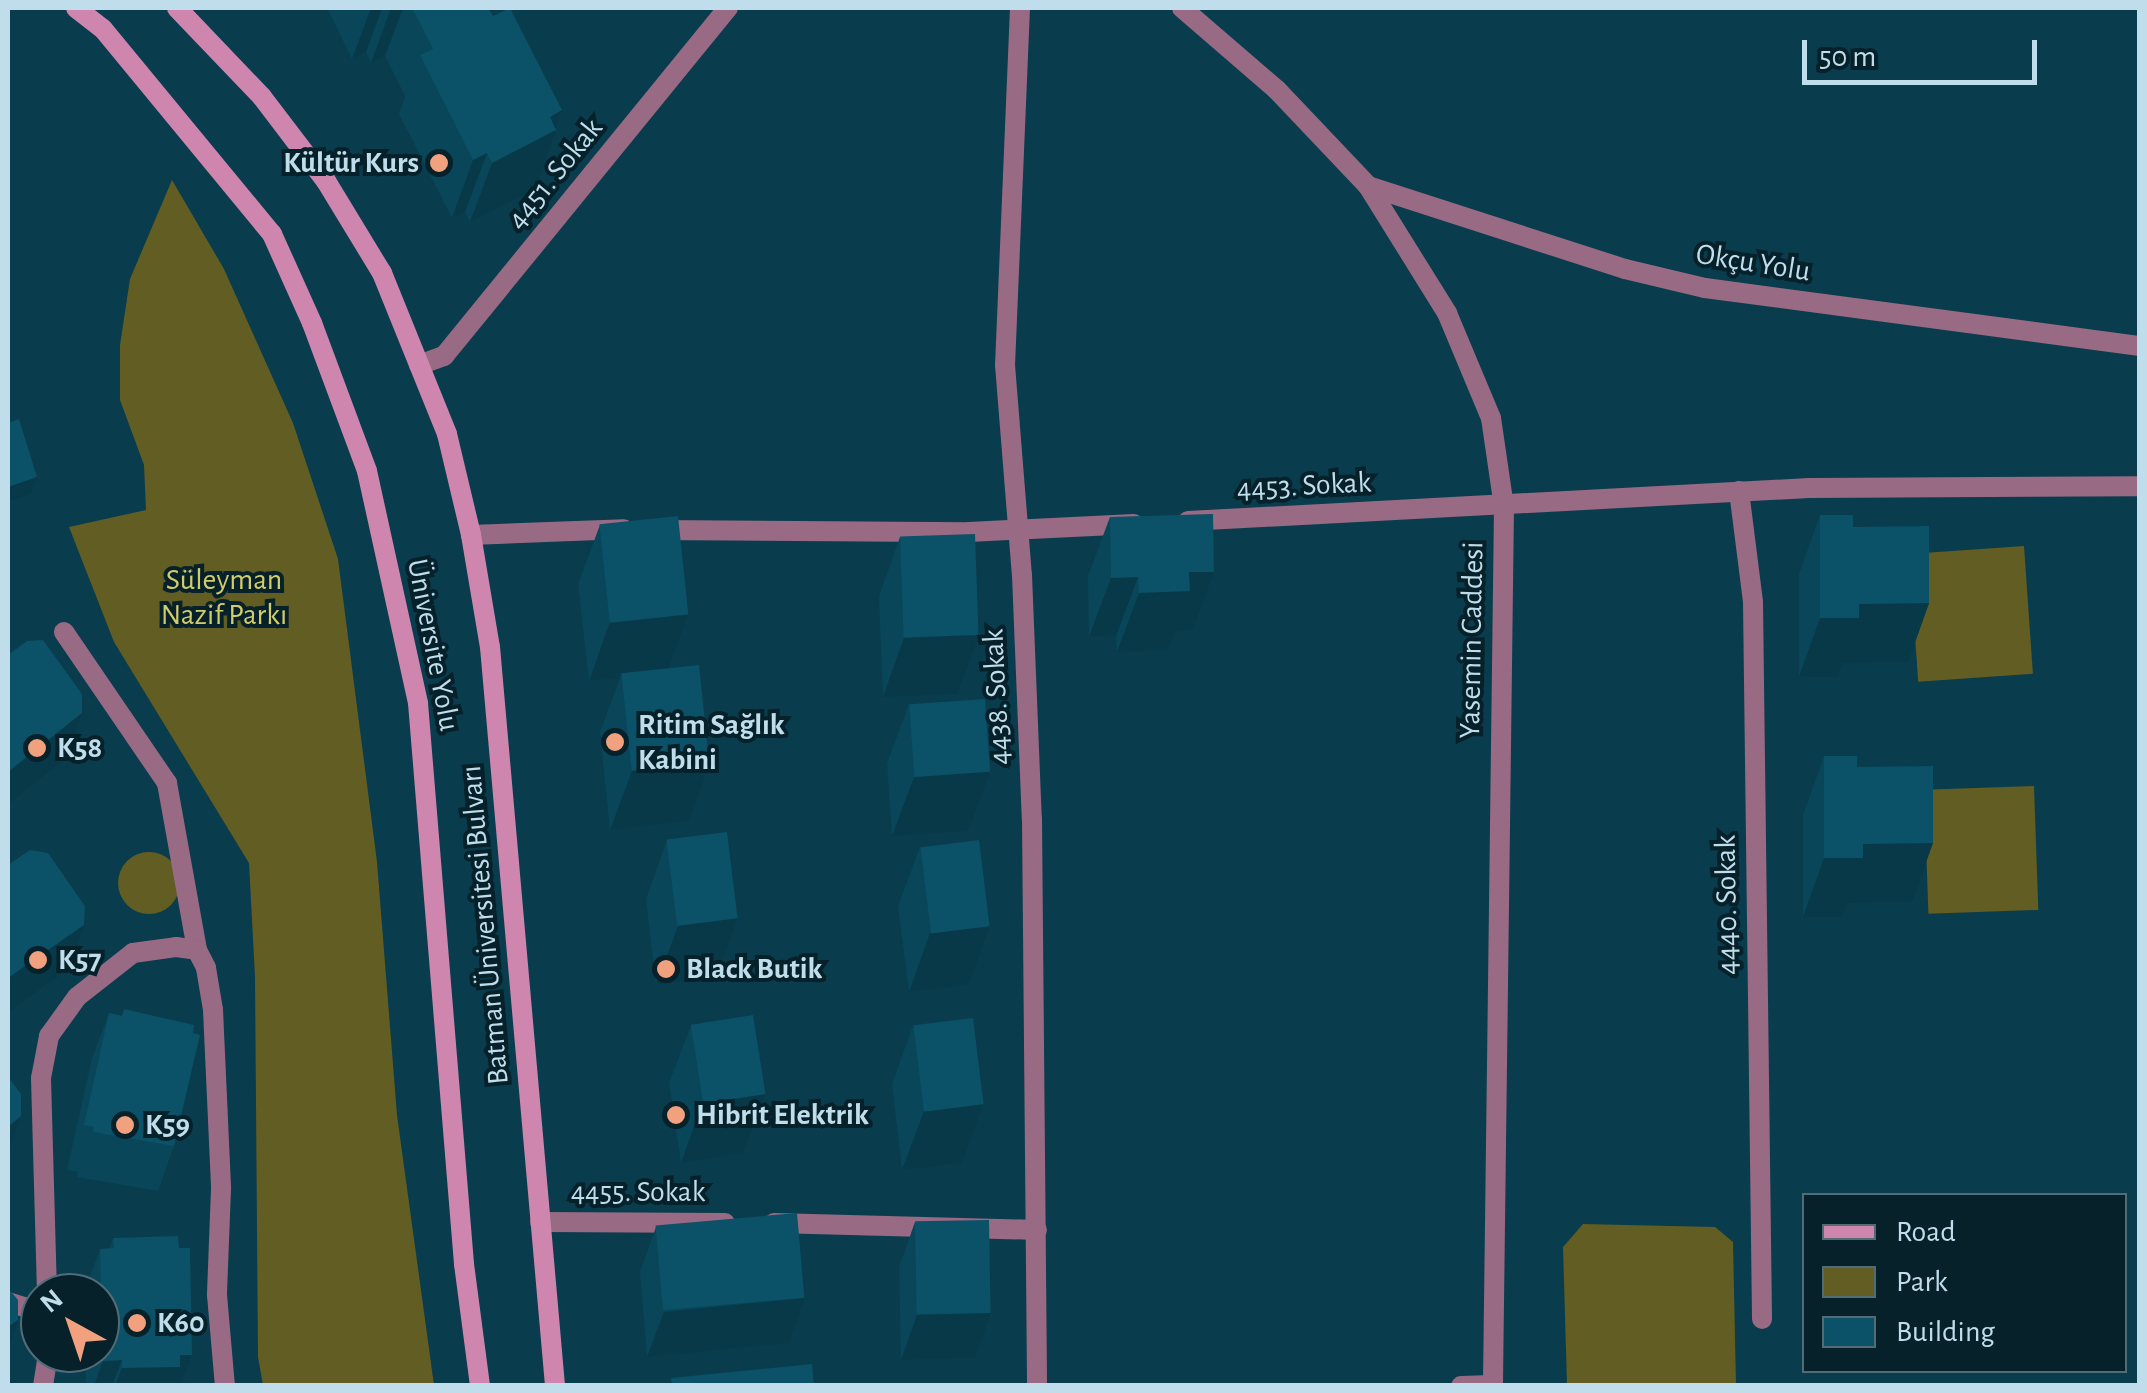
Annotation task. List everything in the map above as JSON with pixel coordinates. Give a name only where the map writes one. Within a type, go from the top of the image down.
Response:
[{"type":"main road","name":"Üniversite Yolu","points":[[76,8],[103,29],[272,234],[312,323],[366,471],[418,703],[464,1264],[480,1386]]},
{"type":"main road","name":"Batman Üniversitesi Bulvarı","points":[[182,9],[262,96],[326,181],[382,273],[446,434],[471,535],[490,647],[556,1386]]},
{"type":"street","name":"4451. Sokak","points":[[418,365],[444,356],[728,8]]},
{"type":"street","name":"4438. Sokak","points":[[1020,8],[1006,365],[1032,819],[1037,1386]]},
{"type":"street","name":"Yasemin Caddesi","points":[[1182,8],[1278,90],[1368,186],[1455,330],[1491,418],[1504,507],[1493,1385]]},
{"type":"street","name":"Okçu Yolu","points":[[1368,186],[1625,269],[1705,288],[2140,346]]},
{"type":"street","name":"4453. Sokak","points":[[471,535],[634,529],[841,533],[1018,529],[1504,507],[1739,491],[2140,486]]},
{"type":"street","name":"4440. Sokak","points":[[1739,491],[1753,602],[1762,1319]]},
{"type":"street","points":[[64,632],[168,782],[196,950],[206,968],[213,1010],[221,1189],[217,1295],[225,1386]]},
{"type":"street","points":[[47,1273],[41,1078],[49,1036],[77,997],[133,953],[176,947],[196,950]]},
{"type":"street","name":"4455. Sokak","points":[[540,1222],[749,1222],[1037,1230]]},
{"type":"street","points":[[1461,1386],[1493,1385]]},
{"type":"green space","name":"Süleyman Nazif Parkı","points":[[172,180],[224,269],[293,423],[338,559],[377,862],[397,1115],[434,1385],[263,1385],[258,1357],[255,977],[249,863],[114,642],[69,527],[146,510],[144,465],[120,400],[120,345],[130,279]]},
{"type":"green space","points":[[2024,546],[2033,674],[1918,682],[1909,554]]},
{"type":"green space","points":[[2034,786],[2038,910],[1928,914],[1924,790]]},
{"type":"green space","points":[[149,852],[171,861],[180,883],[171,905],[149,914],[127,905],[118,883],[127,861]]},
{"type":"green space","points":[[1583,1224],[1715,1227],[1733,1242],[1736,1385],[1567,1385],[1563,1247]]},
{"type":"building","points":[[412,8],[488,8],[493,16],[510,8],[562,110],[550,117],[556,130],[492,163],[487,153],[473,160],[420,55],[433,49]]},
{"type":"building","points":[[19,419],[37,477],[8,487],[8,423]]},
{"type":"building","points":[[1213,514],[1214,572],[1189,572],[1190,591],[1139,593],[1138,577],[1111,578],[1110,517]]},
{"type":"building","points":[[1820,515],[1853,515],[1853,527],[1929,526],[1929,603],[1859,604],[1859,618],[1820,618]]},
{"type":"building","points":[[678,516],[688,614],[610,623],[599,524]]},
{"type":"building","points":[[975,534],[979,635],[904,638],[900,537]]},
{"type":"building","points":[[43,640],[82,694],[82,713],[8,772],[8,655],[27,641]]},
{"type":"building","points":[[699,665],[709,762],[632,771],[621,673]]},
{"type":"building","points":[[985,699],[990,772],[914,777],[909,704]]},
{"type":"building","points":[[1824,756],[1857,756],[1857,767],[1933,766],[1933,843],[1863,844],[1863,858],[1824,858]]},
{"type":"building","points":[[727,832],[738,918],[677,926],[666,839]]},
{"type":"building","points":[[979,840],[990,926],[931,934],[920,847]]},
{"type":"building","points":[[30,850],[48,853],[85,906],[84,925],[8,978],[8,865]]},
{"type":"building","points":[[124,1009],[194,1025],[193,1033],[200,1035],[174,1146],[93,1132],[94,1127],[84,1125],[109,1013],[122,1016]]},
{"type":"building","points":[[753,1015],[766,1094],[703,1104],[691,1025]]},
{"type":"building","points":[[973,1018],[984,1104],[924,1112],[913,1025]]},
{"type":"building","points":[[8,1077],[21,1094],[21,1116],[8,1127]]},
{"type":"building","points":[[797,1213],[804,1298],[663,1310],[656,1225]]},
{"type":"building","points":[[989,1220],[991,1313],[917,1314],[915,1221]]},
{"type":"building","points":[[178,1236],[179,1248],[190,1248],[192,1355],[180,1355],[180,1367],[122,1368],[120,1273],[101,1273],[100,1249],[114,1248],[113,1238]]},
{"type":"building","points":[[8,1288],[18,1300],[18,1320],[8,1327]]},
{"type":"building","points":[[812,1364],[814,1386],[672,1386],[671,1378]]},
{"type":"place","name":"Kültür Kurs","points":[[439,163]]},
{"type":"place","name":"Ritim Sağlık Kabini","points":[[615,742]]},
{"type":"place","name":"K58","points":[[37,748]]},
{"type":"place","name":"K57","points":[[38,960]]},
{"type":"place","name":"Black Butik","points":[[666,969]]},
{"type":"place","name":"Hibrit Elektrik","points":[[676,1115]]},
{"type":"place","name":"K59","points":[[125,1125]]},
{"type":"place","name":"K60","points":[[137,1323]]}]
